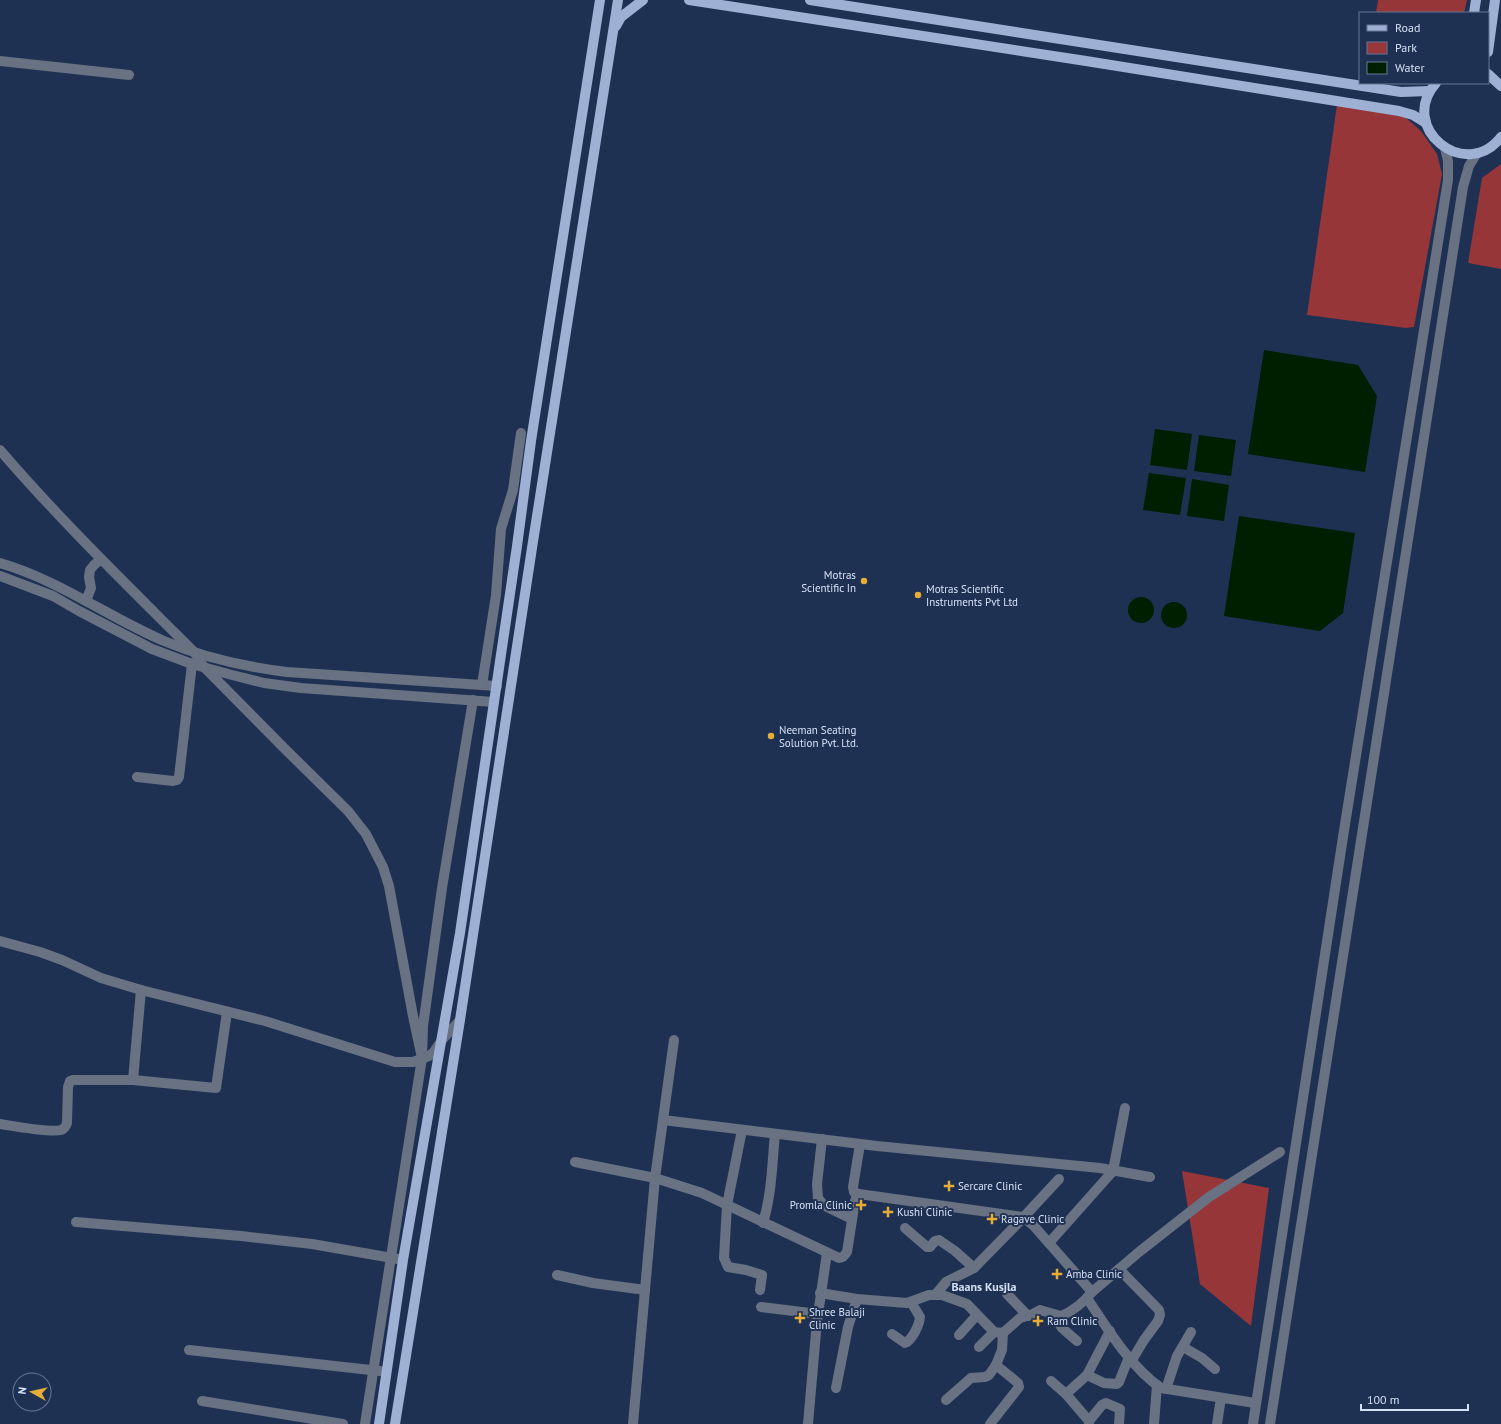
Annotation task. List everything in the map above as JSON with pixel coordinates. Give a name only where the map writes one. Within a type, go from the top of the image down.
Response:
[{"type":"main road","points":[[378,1424],[403,1260],[450,991],[497,686],[531,441],[600,0]]},
{"type":"main road","points":[[396,1424],[618,0]]},
{"type":"main road","points":[[613,30],[621,17],[643,0]]},
{"type":"main road","points":[[689,0],[1086,60],[1399,111],[1413,115],[1426,123]]},
{"type":"main road","points":[[810,0],[1401,92],[1429,91]]},
{"type":"main road","points":[[1474,12],[1476,0]]},
{"type":"main road","points":[[1489,45],[1495,0]]},
{"type":"main road","points":[[1489,75],[1501,86]]},
{"type":"main road","points":[[1435,84],[1429,91],[1424,107],[1426,123],[1433,137],[1445,148],[1461,154],[1477,153],[1488,149],[1501,137]]},
{"type":"main road","points":[[531,441],[549,444]]},
{"type":"main road","points":[[450,991],[463,993]]},
{"type":"street","points":[[0,61],[129,75]]},
{"type":"street","points":[[1253,1424],[1255,1403],[1344,830],[1448,180],[1448,161],[1445,148]]},
{"type":"street","points":[[1270,1424],[1463,187],[1469,166],[1477,153]]},
{"type":"street","points":[[482,685],[496,595],[501,529],[513,490],[522,433]]},
{"type":"street","points":[[0,450],[22,476],[101,559],[194,652],[204,667],[348,811],[366,834],[383,866],[389,886],[422,1058]]},
{"type":"street","points":[[86,601],[91,588],[90,570],[101,559]]},
{"type":"street","points":[[0,563],[29,573],[143,631],[194,652],[269,670],[497,686]]},
{"type":"street","points":[[0,576],[53,596],[136,641],[192,664],[232,675],[282,686],[494,702]]},
{"type":"street","points":[[138,777],[174,781],[179,777],[192,664]]},
{"type":"street","points":[[365,1424],[422,1058],[423,1026],[473,700]]},
{"type":"street","points":[[0,941],[40,952],[62,960],[101,978],[141,990],[265,1021],[381,1058],[403,1062],[413,1062],[433,1052],[460,1020]]},
{"type":"street","points":[[133,1080],[141,990]]},
{"type":"street","points":[[0,1124],[62,1130],[65,1128],[67,1123],[68,1086],[70,1081],[73,1080],[133,1080],[216,1088],[227,1012]]},
{"type":"street","points":[[633,1424],[655,1178],[674,1040]]},
{"type":"street","points":[[1049,1244],[1113,1171],[1125,1108]]},
{"type":"street","points":[[663,1120],[860,1144],[1113,1171],[1150,1177]]},
{"type":"street","points":[[742,1130],[727,1205],[724,1258],[728,1267],[746,1270],[762,1275],[760,1290]]},
{"type":"street","points":[[763,1223],[767,1211],[772,1182],[775,1134]]},
{"type":"street","points":[[822,1139],[817,1184],[818,1198],[827,1207],[852,1218]]},
{"type":"street","points":[[860,1144],[853,1187],[854,1192],[858,1195],[1023,1217],[1033,1225],[1090,1295],[1110,1331],[1131,1359],[1161,1387],[1255,1403]]},
{"type":"street","points":[[1077,1341],[1060,1325],[1062,1316],[1072,1310],[1139,1252],[1209,1197],[1280,1152]]},
{"type":"street","points":[[575,1162],[655,1178],[702,1193],[839,1258],[845,1256],[847,1252],[855,1201],[858,1195]]},
{"type":"street","points":[[936,1294],[946,1282],[974,1268],[1059,1179]]},
{"type":"street","points":[[76,1222],[241,1236],[312,1244],[403,1260]]},
{"type":"street","points":[[905,1228],[926,1246],[930,1247],[935,1241],[938,1240],[974,1268]]},
{"type":"street","points":[[808,1424],[820,1293],[827,1253]]},
{"type":"street","points":[[1087,1375],[1104,1383],[1117,1384],[1131,1359],[1158,1321],[1160,1315],[1159,1310],[1119,1269]]},
{"type":"street","points":[[558,1275],[593,1283],[645,1290]]},
{"type":"street","points":[[820,1293],[857,1298],[912,1302],[929,1295],[936,1294],[967,1304],[977,1315],[998,1333],[1002,1350],[996,1365],[987,1377],[970,1378],[946,1400]]},
{"type":"street","points":[[1007,1294],[1028,1316]]},
{"type":"street","points":[[836,1388],[848,1327],[857,1298]]},
{"type":"street","points":[[892,1334],[905,1343],[911,1337],[917,1327],[920,1317],[912,1302]]},
{"type":"street","points":[[761,1307],[818,1314]]},
{"type":"street","points":[[979,1347],[1020,1318],[1041,1310],[1062,1316]]},
{"type":"street","points":[[959,1335],[977,1315]]},
{"type":"street","points":[[1066,1394],[1087,1375],[1110,1331]]},
{"type":"street","points":[[1154,1424],[1161,1387],[1177,1356],[1192,1332]]},
{"type":"street","points":[[1183,1347],[1202,1358],[1215,1369]]},
{"type":"street","points":[[189,1350],[387,1372]]},
{"type":"street","points":[[1262,1360],[1279,1362]]},
{"type":"street","points":[[990,1424],[1019,1387],[1018,1383],[996,1365]]},
{"type":"street","points":[[1051,1381],[1066,1394],[1089,1422],[1102,1405],[1108,1404],[1120,1409],[1119,1424]]},
{"type":"street","points":[[1216,1424],[1221,1398]]},
{"type":"street","points":[[202,1401],[343,1424]]},
{"type":"green space","points":[[1378,0],[1467,0],[1464,12],[1376,12]]},
{"type":"green space","points":[[1337,105],[1405,117],[1421,131],[1437,154],[1442,174],[1414,327],[1406,328],[1307,315]]},
{"type":"green space","points":[[1501,164],[1501,269],[1468,263],[1482,178]]},
{"type":"green space","points":[[1182,1171],[1269,1188],[1251,1326],[1200,1284]]},
{"type":"water","points":[[1264,350],[1358,365],[1377,396],[1365,472],[1248,454]]},
{"type":"water","points":[[1155,429],[1192,434],[1187,470],[1150,465]]},
{"type":"water","points":[[1199,435],[1236,440],[1231,476],[1194,471]]},
{"type":"water","points":[[1149,473],[1186,478],[1180,515],[1143,510]]},
{"type":"water","points":[[1192,479],[1229,485],[1224,521],[1187,516]]},
{"type":"water","points":[[1239,516],[1355,533],[1343,613],[1320,631],[1224,616]]},
{"type":"water","points":[[1141,597],[1150,601],[1154,610],[1150,619],[1141,623],[1132,619],[1128,610],[1132,601]]},
{"type":"water","points":[[1174,602],[1183,606],[1187,615],[1183,624],[1174,628],[1165,624],[1161,615],[1165,606]]},
{"type":"place","name":"Motras Scientific In","points":[[864,581]]},
{"type":"place","name":"Motras Scientific Instruments Pvt Ltd","points":[[918,595]]},
{"type":"place","name":"Neeman Seating Solution Pvt. Ltd.","points":[[771,736]]},
{"type":"place","name":"Sercare Clinic","points":[[949,1186]]},
{"type":"place","name":"Promla Clinic","points":[[861,1205]]},
{"type":"place","name":"Kushi Clinic","points":[[888,1212]]},
{"type":"place","name":"Ragave Clinic","points":[[992,1219]]},
{"type":"place","name":"Amba Clinic","points":[[1057,1274]]},
{"type":"place","name":"Shree Balaji Clinic","points":[[800,1318]]},
{"type":"place","name":"Ram Clinic","points":[[1038,1321]]},
{"type":"district","name":"Baans Kusjla","points":[[984,1286]]}]
